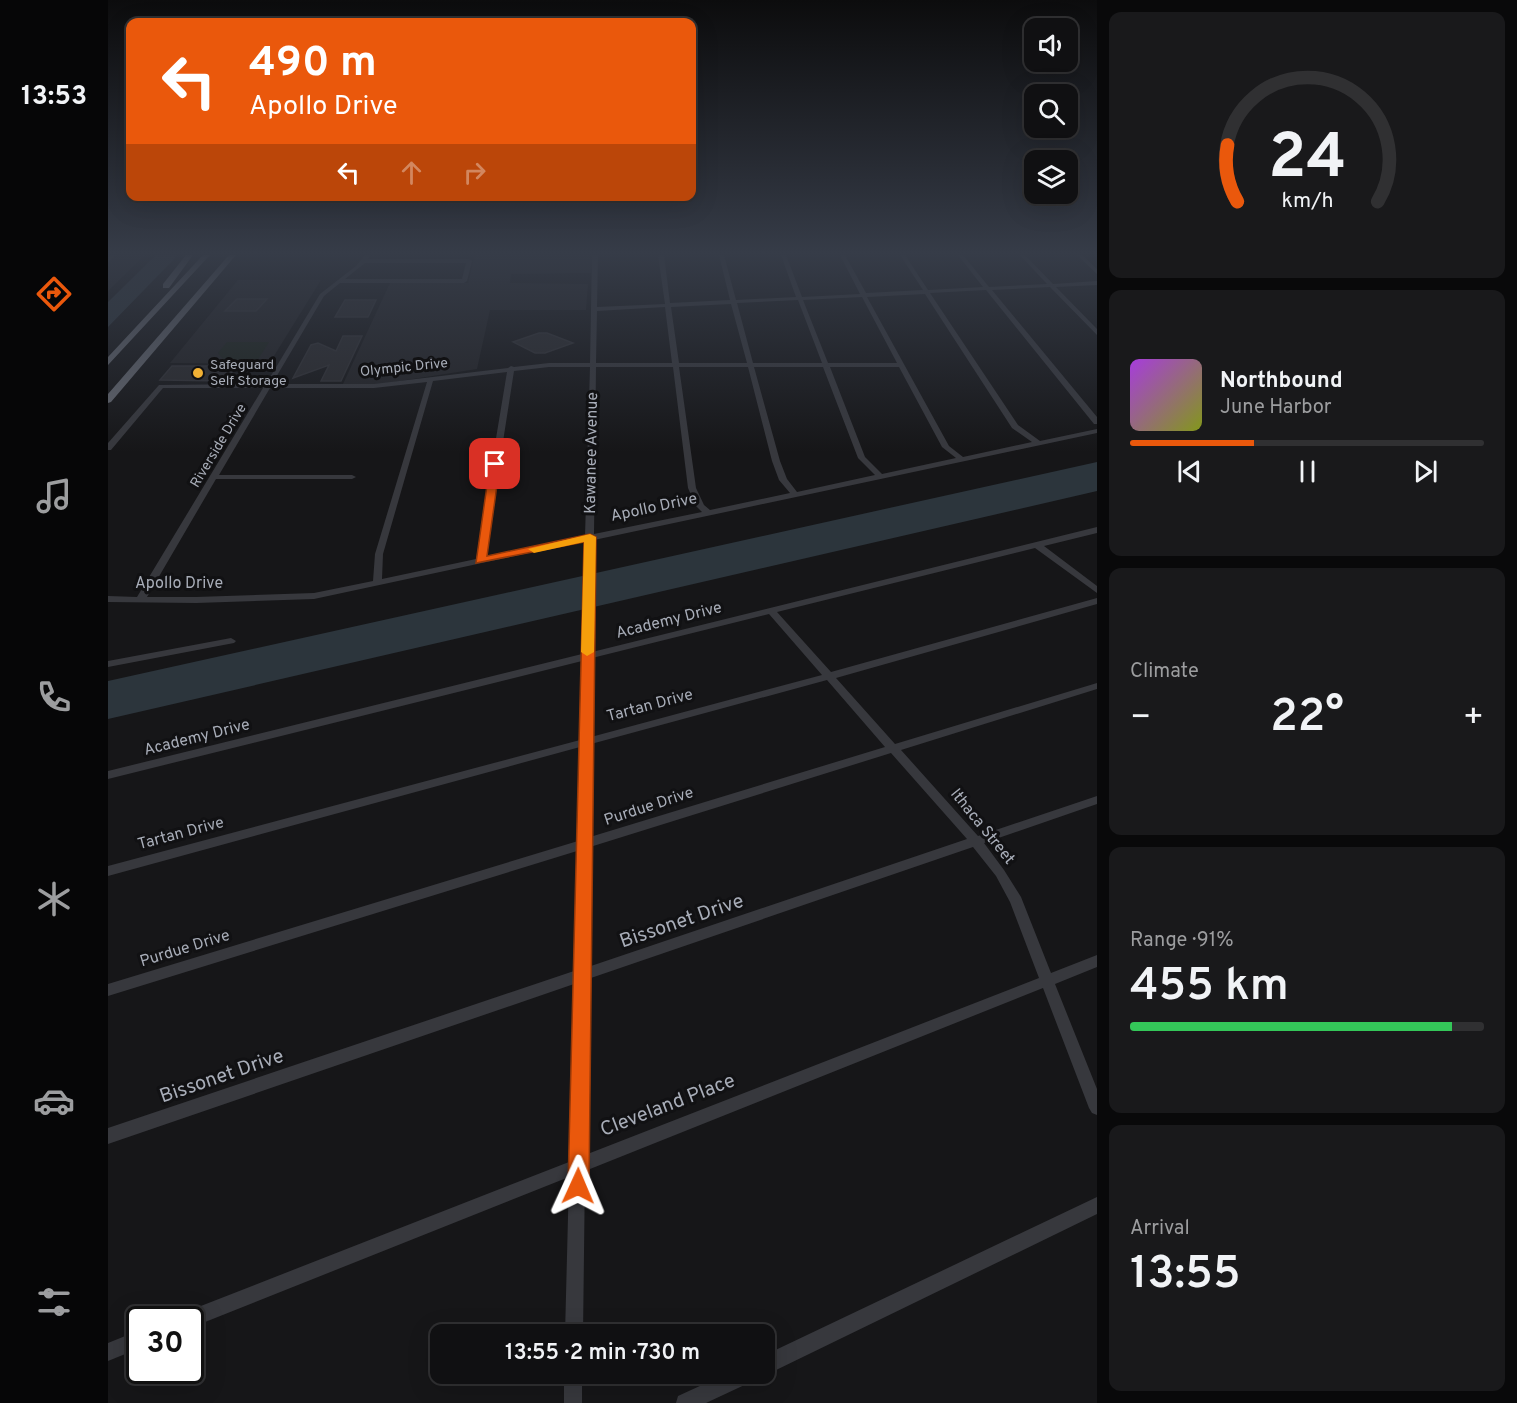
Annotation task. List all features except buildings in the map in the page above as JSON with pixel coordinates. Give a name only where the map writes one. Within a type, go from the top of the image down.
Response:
[{"type":"highway","points":[[108,362],[140,320]]},
{"type":"highway","points":[[108,362],[146,320]]},
{"type":"highway","points":[[108,400],[177,320]]},
{"type":"street","name":"Riverside Drive","points":[[140,600],[307,320]]},
{"type":"street","name":"Kawanee Avenue","points":[[574,1324],[594,320]]},
{"type":"street","points":[[671,320],[692,488],[700,506],[707,512]]},
{"type":"street","points":[[739,320],[776,461],[783,480],[794,493]]},
{"type":"street","points":[[807,320],[862,458],[880,476]]},
{"type":"street","points":[[876,320],[946,447],[961,459]]},
{"type":"street","points":[[946,320],[1015,426],[1038,443]]},
{"type":"street","points":[[1014,320],[1097,422]]},
{"type":"street","points":[[1085,320],[1097,333]]},
{"type":"street","name":"Olympic Drive","points":[[108,448],[161,386],[374,386],[511,368],[594,365],[901,365]]},
{"type":"street","points":[[480,561],[511,368]]},
{"type":"street","points":[[377,583],[379,554],[431,378]]},
{"type":"street","name":"Apollo Drive","points":[[108,599],[303,598],[1097,431]]},
{"type":"street","points":[[215,477],[352,477]]},
{"type":"street","name":"Academy Drive","points":[[108,775],[1097,530]]},
{"type":"street","points":[[1037,545],[1097,590]]},
{"type":"street","name":"Tartan Drive","points":[[108,871],[1097,601]]},
{"type":"street","name":"Ithaca Street","points":[[771,611],[976,842],[1000,873],[1016,901],[1097,1108]]},
{"type":"street","points":[[108,664],[231,641]]},
{"type":"street","name":"Purdue Drive","points":[[108,990],[1097,686]]},
{"type":"street","name":"Bissonet Drive","points":[[108,1136],[582,977],[1097,800]]},
{"type":"street","name":"Cleveland Place","points":[[204,1314],[1097,961]]},
{"type":"street","points":[[775,1360],[1097,1205]]},
{"type":"street","points":[[108,1352],[126,1345]]},
{"type":"street","points":[[573,1384],[573,1403]]},
{"type":"street","points":[[685,1403],[725,1384]]},
{"type":"shaded area","points":[[205,320],[296,320],[269,364],[170,363]]},
{"type":"shaded area","points":[[373,320],[488,320],[477,369],[381,384],[343,384]]},
{"type":"shaded area","points":[[227,342],[269,342],[257,361],[223,359],[218,353]]},
{"type":"shaded area","points":[[1097,462],[1097,491],[108,719],[108,681]]},
{"type":"slow traffic","points":[[534,549],[590,537],[587,652]]},
{"type":"place","name":"Safeguard Self Storage","points":[[198,373]]},
{"type":"route","points":[[495,464],[480,561],[590,537],[578,1186]]}]
